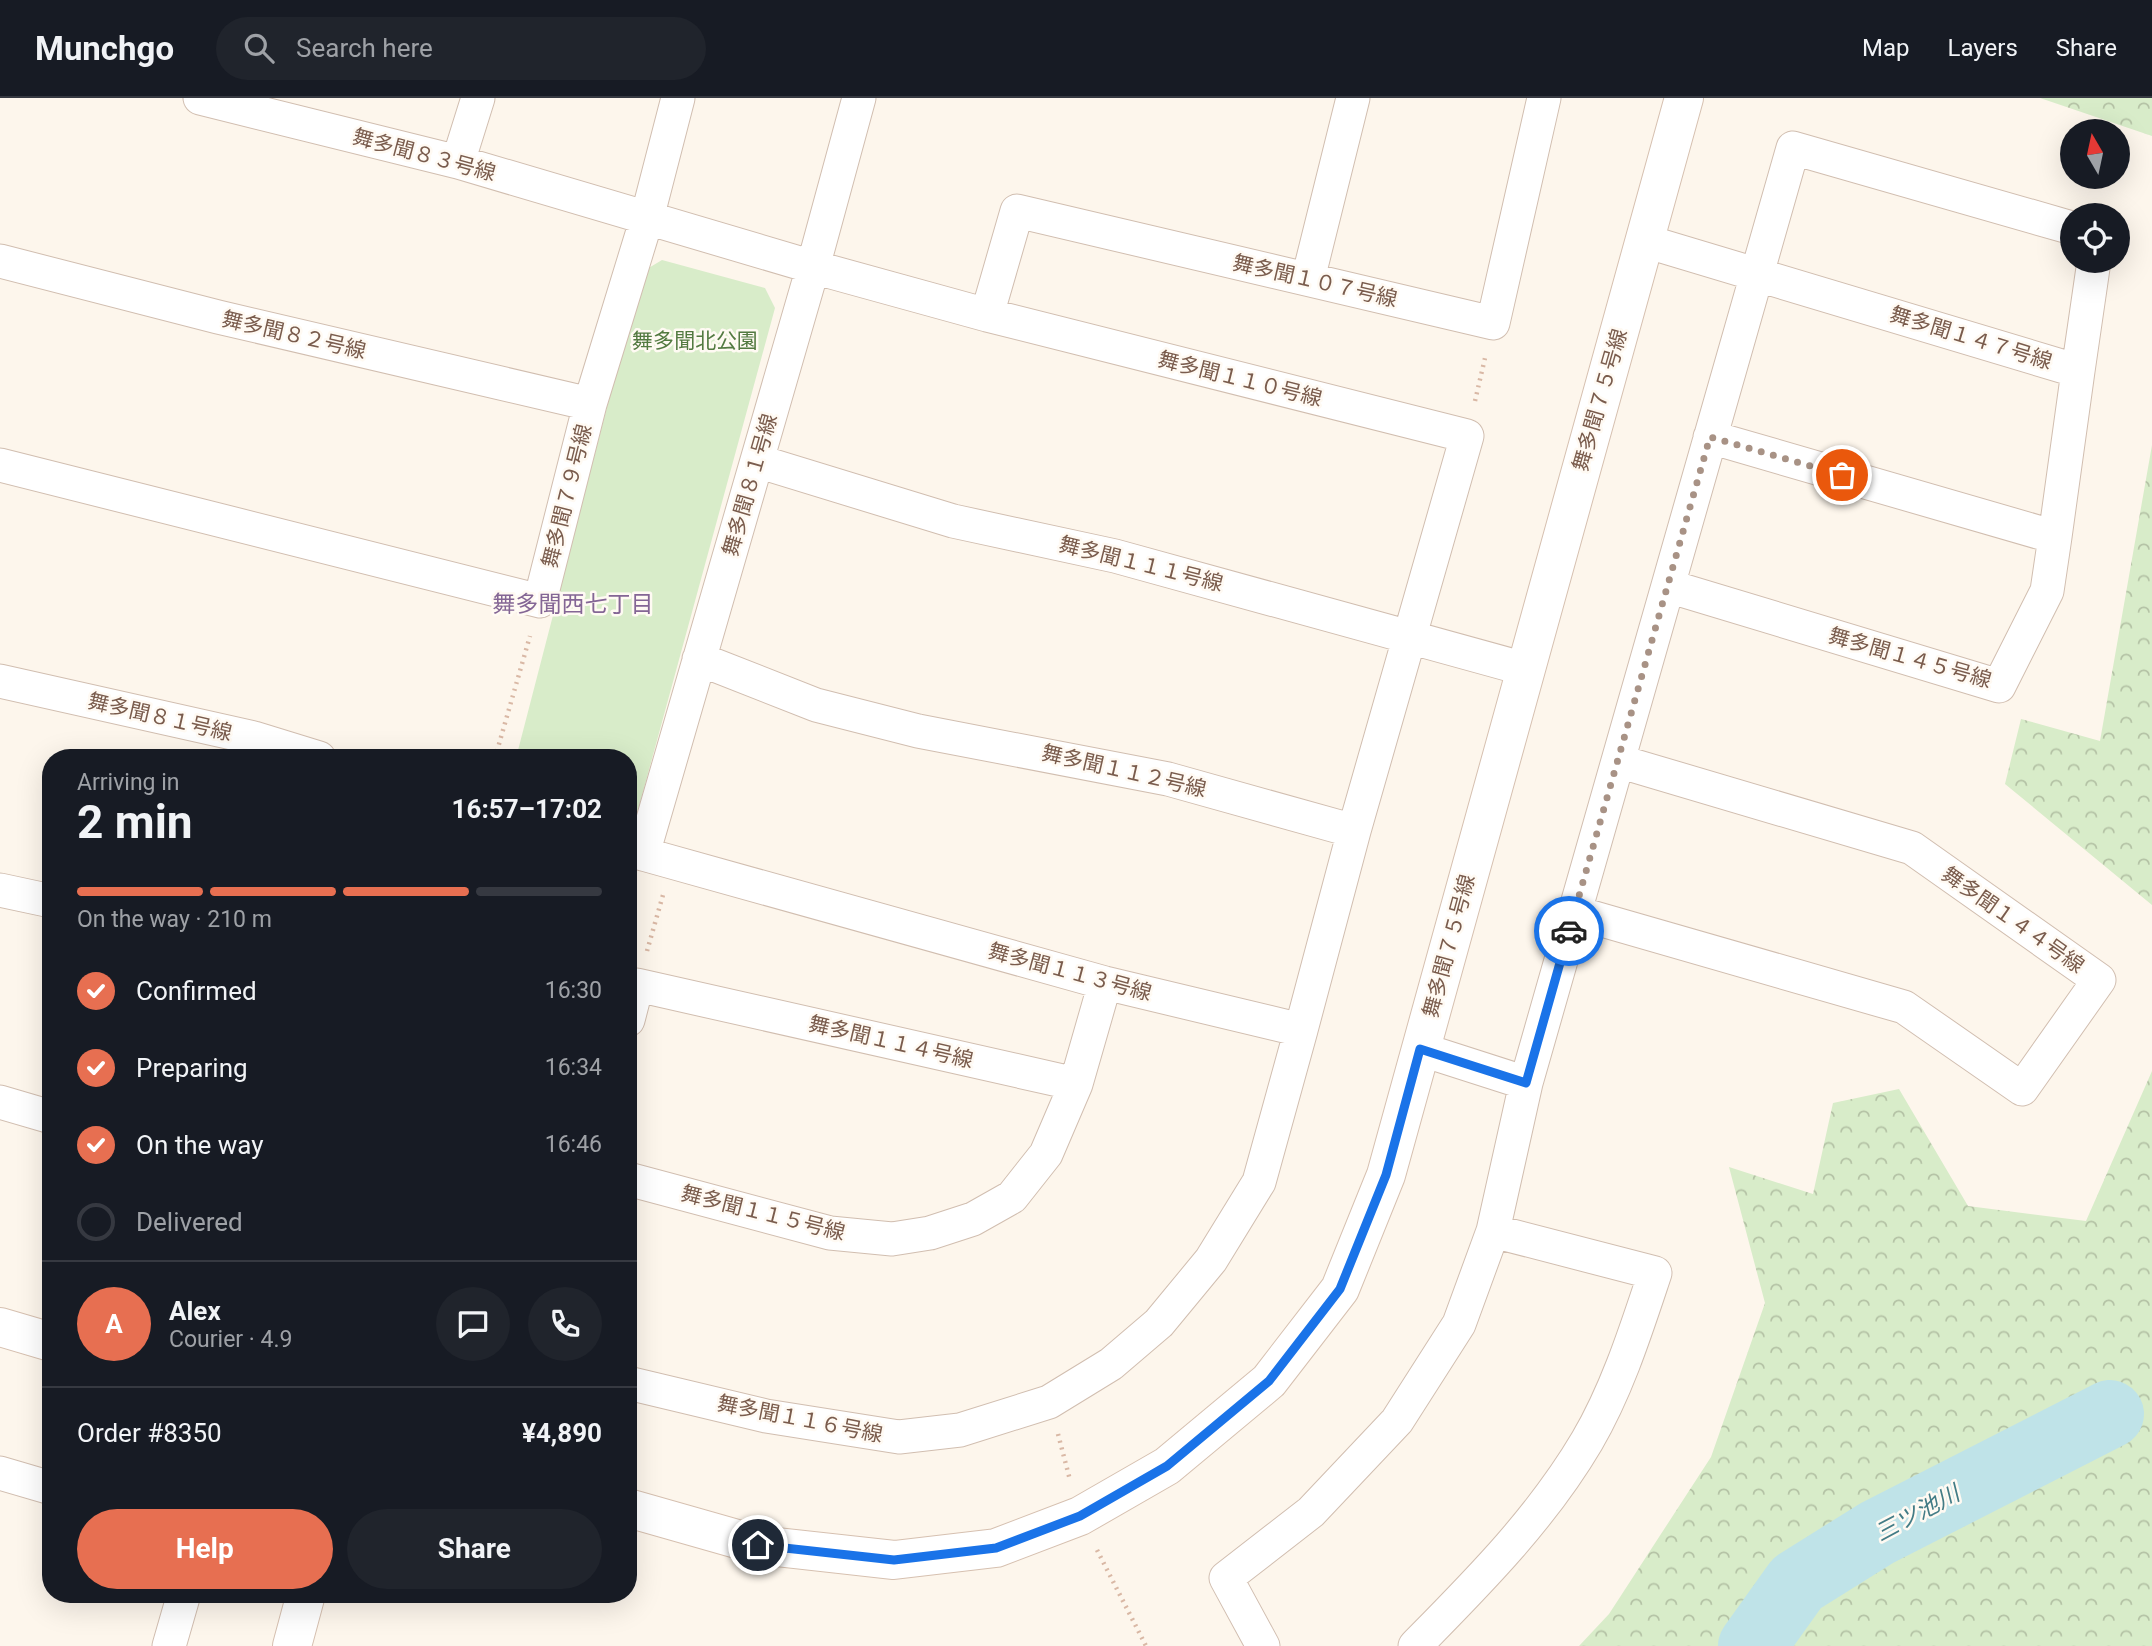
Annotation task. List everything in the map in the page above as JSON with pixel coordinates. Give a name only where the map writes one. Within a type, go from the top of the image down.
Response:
[{"type":"street","name":"舞多聞８３号線","points":[[200,98],[458,162],[647,218]]},
{"type":"street","points":[[458,162],[478,98]]},
{"type":"street","name":"舞多聞７９号線","points":[[540,601],[590,404],[647,218],[678,98]]},
{"type":"street","name":"舞多聞８１号線","points":[[648,855],[699,659],[813,267],[859,98]]},
{"type":"street","points":[[1308,279],[1353,98]]},
{"type":"street","points":[[1493,323],[1544,98]]},
{"type":"street","name":"舞多聞７５号線","points":[[637,1511],[758,1545],[894,1560],[996,1548],[1080,1516],[1167,1466],[1269,1381],[1340,1289],[1386,1175],[1684,98]]},
{"type":"street","points":[[1263,1646],[1226,1578],[1311,1512],[1397,1421],[1459,1324],[1493,1231],[1526,1083],[1793,148],[2060,225]]},
{"type":"street","name":"舞多聞１０７号線","points":[[987,315],[1017,211],[1493,323]]},
{"type":"street","points":[[647,218],[813,267]]},
{"type":"street","name":"舞多聞１４７号線","points":[[1645,241],[2078,371],[2092,273]]},
{"type":"street","name":"舞多聞８２号線","points":[[0,261],[218,317],[590,404]]},
{"type":"street","name":"舞多聞１１０号線","points":[[813,267],[987,315],[1467,436]]},
{"type":"street","points":[[1710,437],[2055,537],[2078,371]]},
{"type":"street","points":[[1301,1030],[1354,831],[1467,436]]},
{"type":"street","name":"舞多聞１１１号線","points":[[757,461],[953,521],[1115,556],[1525,669]]},
{"type":"street","points":[[0,465],[540,601]]},
{"type":"street","name":"舞多聞１４５号線","points":[[1668,586],[1999,686],[2047,591],[2055,537]]},
{"type":"street","name":"舞多聞１１２号線","points":[[699,659],[816,705],[918,731],[1168,779],[1354,831]]},
{"type":"street","name":"舞多聞８１号線","points":[[0,681],[254,738],[290,749]]},
{"type":"street","name":"舞多聞１４４号線","points":[[1574,912],[1904,1007],[2022,1089],[2099,980],[1912,848],[1618,761]]},
{"type":"street","name":"舞多聞１１３号線","points":[[648,855],[1105,983],[1301,1030]]},
{"type":"street","points":[[0,890],[42,899]]},
{"type":"street","points":[[1076,1084],[1105,983]]},
{"type":"street","name":"舞多聞１１４号線","points":[[637,985],[1076,1084]]},
{"type":"street","name":"舞多聞１１６号線","points":[[637,1385],[766,1416],[899,1437],[960,1430],[1049,1402],[1111,1364],[1158,1323],[1211,1260],[1259,1182],[1301,1030]]},
{"type":"street","points":[[1420,1049],[1526,1083]]},
{"type":"street","name":"舞多聞１１５号線","points":[[637,1180],[830,1233],[892,1239],[930,1233],[973,1219],[1012,1198],[1046,1154],[1076,1084]]},
{"type":"street","points":[[0,1102],[42,1114]]},
{"type":"street","points":[[1415,1646],[1507,1553],[1587,1441],[1632,1344],[1655,1273],[1493,1231]]},
{"type":"street","points":[[0,1327],[42,1339]]},
{"type":"street","points":[[0,1472],[42,1485]]},
{"type":"street","points":[[169,1646],[181,1603]]},
{"type":"street","points":[[292,1646],[304,1603]]},
{"type":"path","points":[[1467,436],[1493,323]]},
{"type":"path","points":[[498,749],[540,601]]},
{"type":"path","points":[[637,985],[648,855]]},
{"type":"path","points":[[1049,1402],[1080,1516],[1146,1646]]},
{"type":"green space","points":[[2040,98],[2152,98],[2152,136],[2130,129],[2130,119],[2102,119]]},
{"type":"green space","name":"舞多聞北公園","points":[[662,260],[765,288],[775,308],[637,814],[637,749],[518,749],[642,272]]},
{"type":"green space","points":[[2152,445],[2152,905],[2005,784],[2021,719],[2100,741]]},
{"type":"green space","points":[[2152,1071],[2152,1646],[1579,1646],[1609,1614],[1711,1457],[1765,1303],[1729,1167],[1813,1194],[1833,1103],[1899,1089],[1968,1206],[2086,1221]]},
{"type":"waterway","name":"三ツ池川","points":[[1752,1646],[1797,1583],[1877,1533],[2110,1414]]},
{"type":"way so far","points":[[1569,931],[1710,437],[1842,475]]},
{"type":"district","name":"舞多聞西七丁目","points":[[573,604]]},
{"type":"route","points":[[758,1545],[894,1560],[996,1548],[1080,1516],[1167,1466],[1269,1381],[1340,1289],[1386,1175],[1420,1049],[1526,1083],[1569,931]]}]
